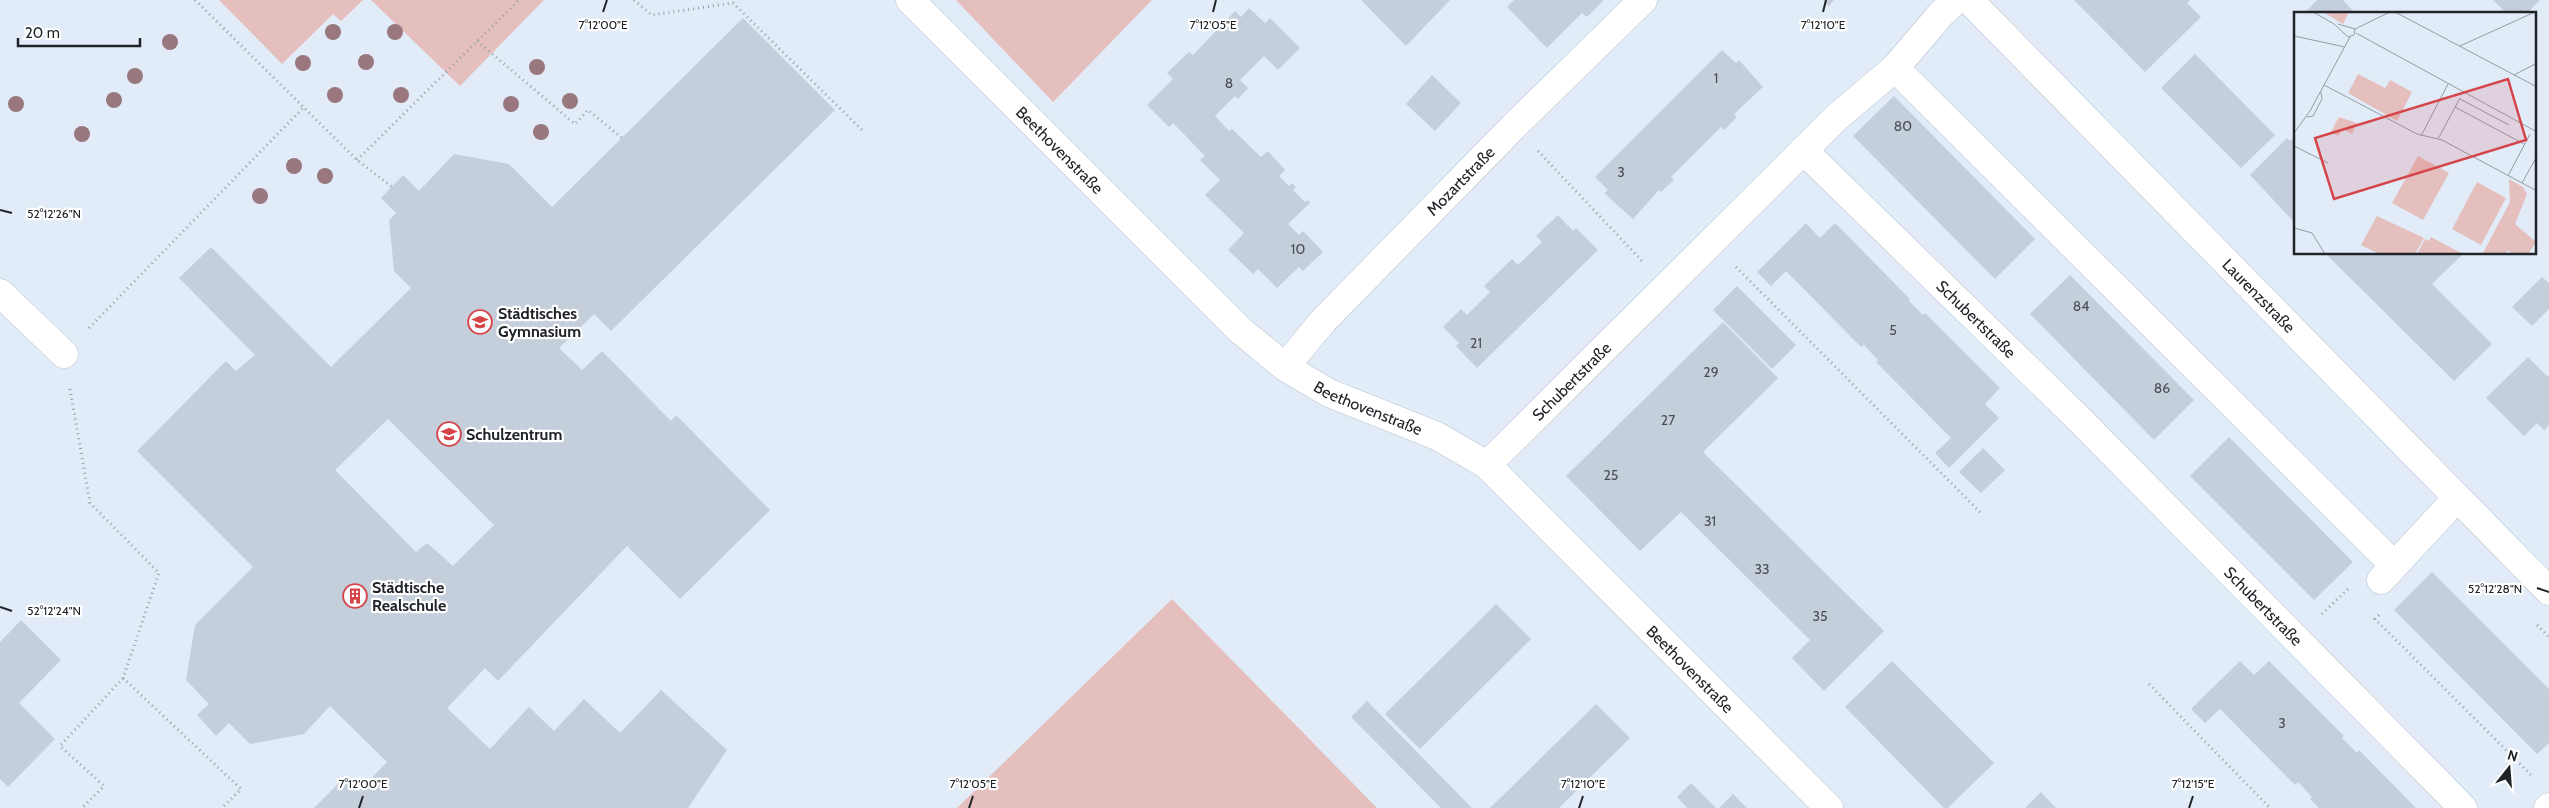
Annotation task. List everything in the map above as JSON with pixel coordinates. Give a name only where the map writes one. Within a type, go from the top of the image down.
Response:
[{"type":"street","name":"Beethovenstraße","points":[[910,0],[1240,330],[1285,367],[1329,393],[1437,436],[1487,465],[1829,808]]},
{"type":"street","name":"Mozartstraße","points":[[1285,367],[1324,321],[1514,126],[1643,0]]},
{"type":"street","points":[[1803,150],[1837,117],[1895,68],[1941,14],[1956,0]]},
{"type":"street","name":"Laurenzstraße","points":[[1969,0],[2549,592]]},
{"type":"street","points":[[1895,68],[2387,572],[2458,498]]},
{"type":"street","name":"Schubertstraße","points":[[1487,465],[1803,150],[2077,417],[2463,808]]},
{"type":"street","points":[[0,293],[64,354]]},
{"type":"path","points":[[195,0],[357,160],[392,187]]},
{"type":"path","points":[[357,160],[519,0]]},
{"type":"path","points":[[634,0],[652,15],[732,3],[862,130]]},
{"type":"path","points":[[477,41],[575,124],[588,110],[622,138]]},
{"type":"path","points":[[82,808],[104,786],[60,746],[124,678],[159,573],[90,503],[64,354],[303,108]]},
{"type":"path","points":[[1514,126],[1667,287]]},
{"type":"path","points":[[1711,242],[1981,513]]},
{"type":"path","points":[[2296,639],[2369,569],[2387,572],[2397,597],[2375,619],[2535,779]]},
{"type":"path","points":[[124,678],[241,789],[222,808]]},
{"type":"path","points":[[2149,684],[2270,808]]},
{"type":"shaded area","points":[[219,0],[363,0],[341,21],[333,14],[282,64]]},
{"type":"shaded area","points":[[371,0],[544,0],[460,86]]},
{"type":"shaded area","points":[[956,0],[1152,0],[1053,102]]},
{"type":"shaded area","points":[[1172,599],[1377,808],[957,808]]},
{"type":"building","points":[[1361,0],[1450,0],[1406,46]]},
{"type":"building","points":[[1514,0],[1603,1],[1587,17],[1582,13],[1547,48],[1507,7]]},
{"type":"building","points":[[1823,0],[1834,0],[1829,6]]},
{"type":"building","points":[[2074,0],[2190,0],[2187,3],[2201,17],[2145,72]]},
{"type":"building","points":[[2317,0],[2343,0],[2354,12],[2306,12]]},
{"type":"building","points":[[2493,0],[2540,0],[2528,12],[2505,12]]},
{"type":"building","points":[[1249,8],[1265,23],[1270,18],[1300,48],[1278,70],[1264,56],[1240,80],[1248,88],[1238,99],[1235,96],[1215,116],[1229,131],[1232,129],[1261,157],[1268,151],[1285,170],[1279,176],[1289,186],[1292,183],[1296,187],[1293,190],[1305,202],[1308,200],[1310,203],[1288,224],[1299,235],[1303,231],[1323,252],[1303,271],[1299,267],[1277,288],[1258,269],[1253,274],[1228,250],[1244,233],[1205,195],[1220,180],[1200,160],[1205,156],[1173,123],[1169,127],[1147,105],[1173,79],[1167,73],[1189,52],[1193,55],[1235,11],[1241,17]]},
{"type":"building","points":[[743,18],[835,110],[611,331],[594,314],[559,348],[582,370],[602,351],[671,421],[676,415],[770,510],[680,599],[627,546],[498,681],[485,668],[447,708],[490,749],[529,707],[554,731],[584,699],[620,733],[661,690],[727,750],[688,808],[314,808],[345,777],[359,791],[387,762],[330,706],[304,734],[250,744],[229,723],[216,736],[197,715],[209,704],[186,680],[195,625],[253,567],[137,451],[226,361],[236,371],[255,355],[179,278],[211,247],[331,367],[411,288],[394,271],[389,220],[396,213],[381,198],[403,175],[419,191],[454,154],[509,164],[552,207]],"holes":[[[388,419],[494,525],[453,566],[427,543],[416,552],[335,470]]]},
{"type":"building","points":[[1722,50],[1736,63],[1739,60],[1763,87],[1734,114],[1737,117],[1724,130],[1721,127],[1671,177],[1674,180],[1661,192],[1659,190],[1633,219],[1604,193],[1608,190],[1595,177]]},
{"type":"building","points":[[2195,54],[2275,135],[2241,168],[2161,88]]},
{"type":"building","points":[[1432,75],[1461,103],[1435,131],[1406,104]]},
{"type":"building","points":[[1894,96],[2035,239],[1995,279],[1853,136]]},
{"type":"building","points":[[2294,137],[2294,222],[2250,175],[2287,138],[2290,141]]},
{"type":"building","points":[[1558,215],[1573,231],[1576,228],[1598,250],[1477,368],[1456,346],[1459,343],[1443,327],[1461,309],[1467,315],[1490,292],[1484,286],[1512,259],[1518,265],[1542,242],[1536,236]]},
{"type":"building","points":[[1806,223],[1820,238],[1835,223],[1910,299],[1908,300],[1923,315],[1925,313],[2000,388],[1985,404],[1999,418],[1949,468],[1935,453],[1951,438],[1876,362],[1878,360],[1864,345],[1861,347],[1786,271],[1771,286],[1757,272]]},
{"type":"building","points":[[2327,255],[2462,255],[2432,284],[2492,344],[2454,381]]},
{"type":"building","points":[[2070,275],[2194,400],[2154,440],[2030,314]]},
{"type":"building","points":[[2542,277],[2549,283],[2549,309],[2532,326],[2512,307]]},
{"type":"building","points":[[1737,286],[1796,345],[1772,369],[1713,310]]},
{"type":"building","points":[[1723,322],[1778,378],[1703,452],[1884,631],[1824,691],[1792,658],[1810,640],[1681,512],[1640,551],[1566,476]]},
{"type":"building","points":[[2528,357],[2547,376],[2549,375],[2549,425],[2544,430],[2537,423],[2524,436],[2486,398]]},
{"type":"building","points":[[2229,437],[2353,562],[2314,600],[2190,476]]},
{"type":"building","points":[[1983,448],[2005,470],[1981,493],[1959,472]]},
{"type":"building","points":[[2432,572],[2549,689],[2549,743],[2537,754],[2394,610]]},
{"type":"building","points":[[1496,604],[1531,639],[1420,749],[1385,714]]},
{"type":"building","points":[[21,620],[61,660],[19,703],[55,739],[8,787],[0,779],[0,642]]},
{"type":"building","points":[[1892,661],[1994,763],[1948,808],[1944,808],[1845,707]]},
{"type":"building","points":[[2240,661],[2254,675],[2269,661],[2344,736],[2342,738],[2357,753],[2359,750],[2416,808],[2319,808],[2298,782],[2295,785],[2220,709],[2205,723],[2191,709]]},
{"type":"building","points":[[1367,701],[1472,808],[1441,808],[1351,717]]},
{"type":"building","points":[[1596,704],[1630,738],[1559,808],[1490,808]]},
{"type":"building","points":[[1691,783],[1716,808],[1687,808],[1677,797]]},
{"type":"building","points":[[2041,792],[2056,808],[2025,808]]},
{"type":"building","points":[[1733,794],[1747,808],[1719,808]]},
{"type":"place","name":"Städtisches Gymnasium","points":[[480,322]]},
{"type":"place","name":"Schulzentrum","points":[[449,434]]},
{"type":"place","name":"Städtische Realschule","points":[[355,596]]}]
